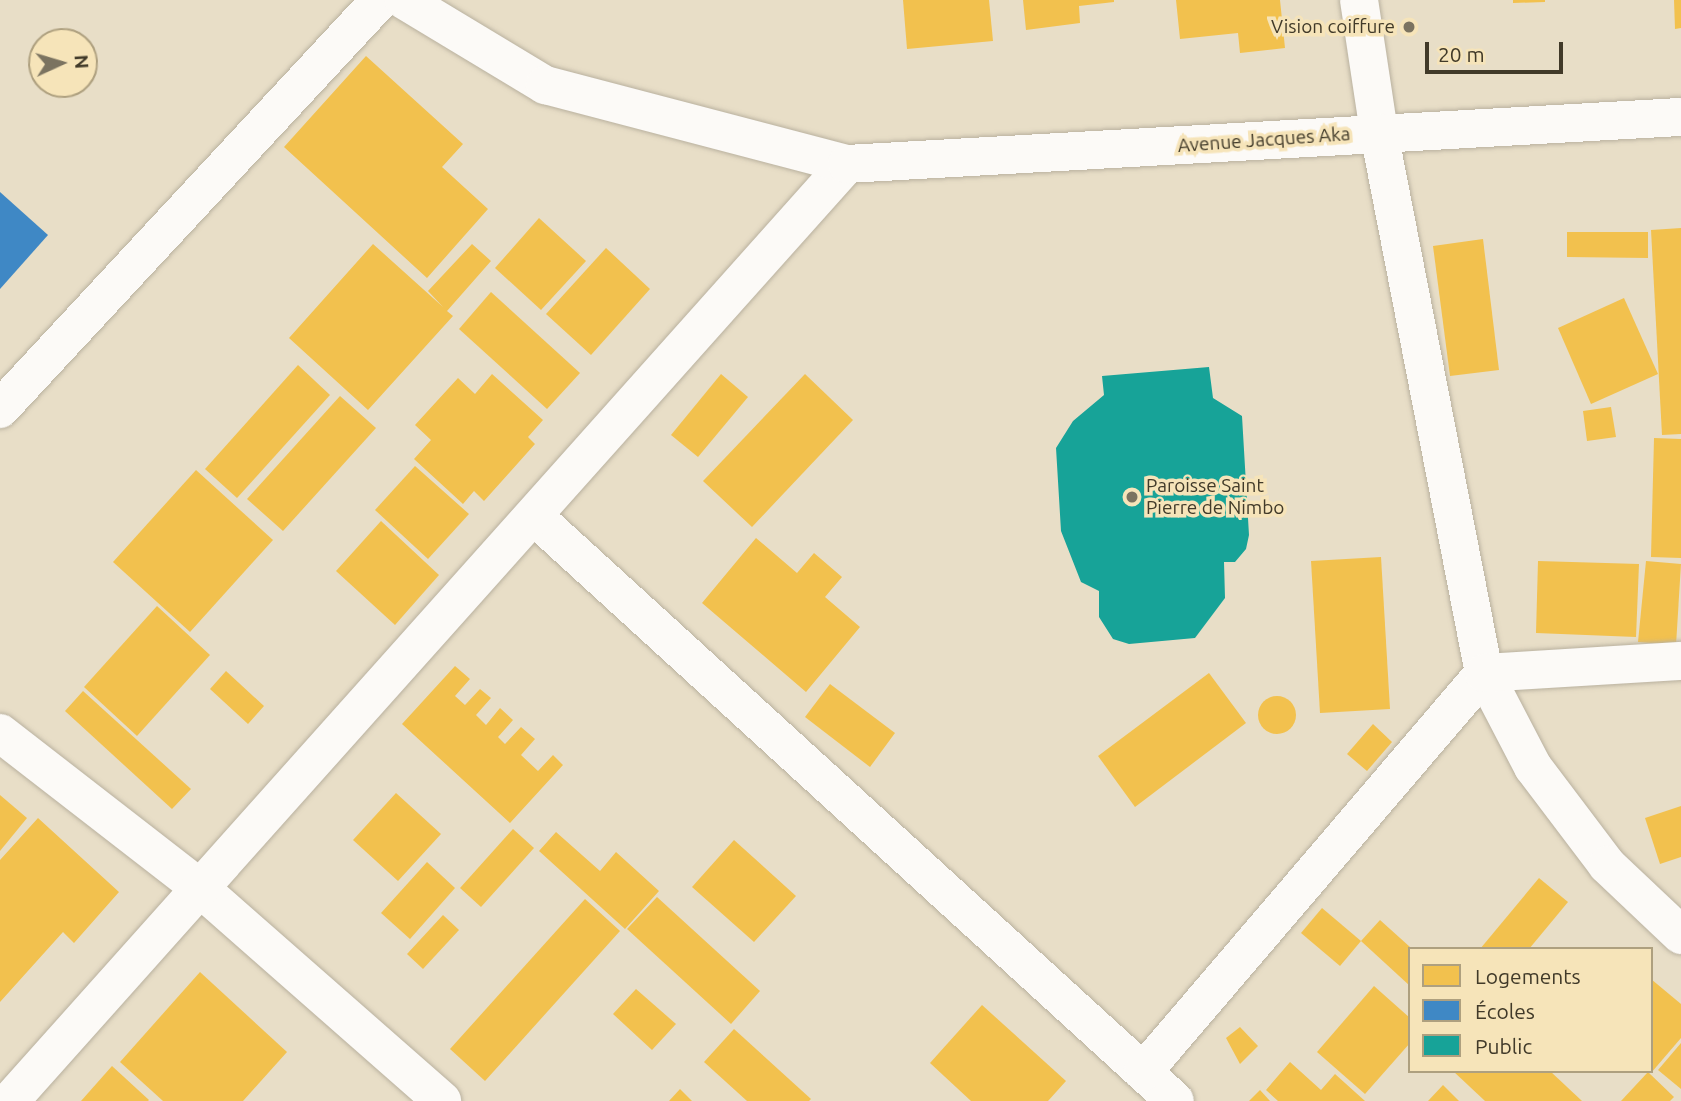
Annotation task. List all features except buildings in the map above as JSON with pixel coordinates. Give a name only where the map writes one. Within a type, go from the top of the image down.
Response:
[{"type":"street","points":[[0,409],[380,0]]},
{"type":"street","name":"Avenue Jacques Aka","points":[[404,0],[545,85],[847,164],[1681,117]]},
{"type":"street","points":[[1359,0],[1379,133],[1484,673],[1533,767],[1607,864],[1681,935]]},
{"type":"street","points":[[10,1101],[535,517],[847,164]]},
{"type":"street","points":[[535,517],[1175,1101]]},
{"type":"street","points":[[1143,1072],[1484,673],[1681,661]]},
{"type":"street","points":[[0,733],[201,889],[442,1101]]},
{"type":"place","name":"Vision coiffure","points":[[1409,27]]},
{"type":"place","name":"Paroisse Saint Pierre de Nimbo","points":[[1132,497]]}]
